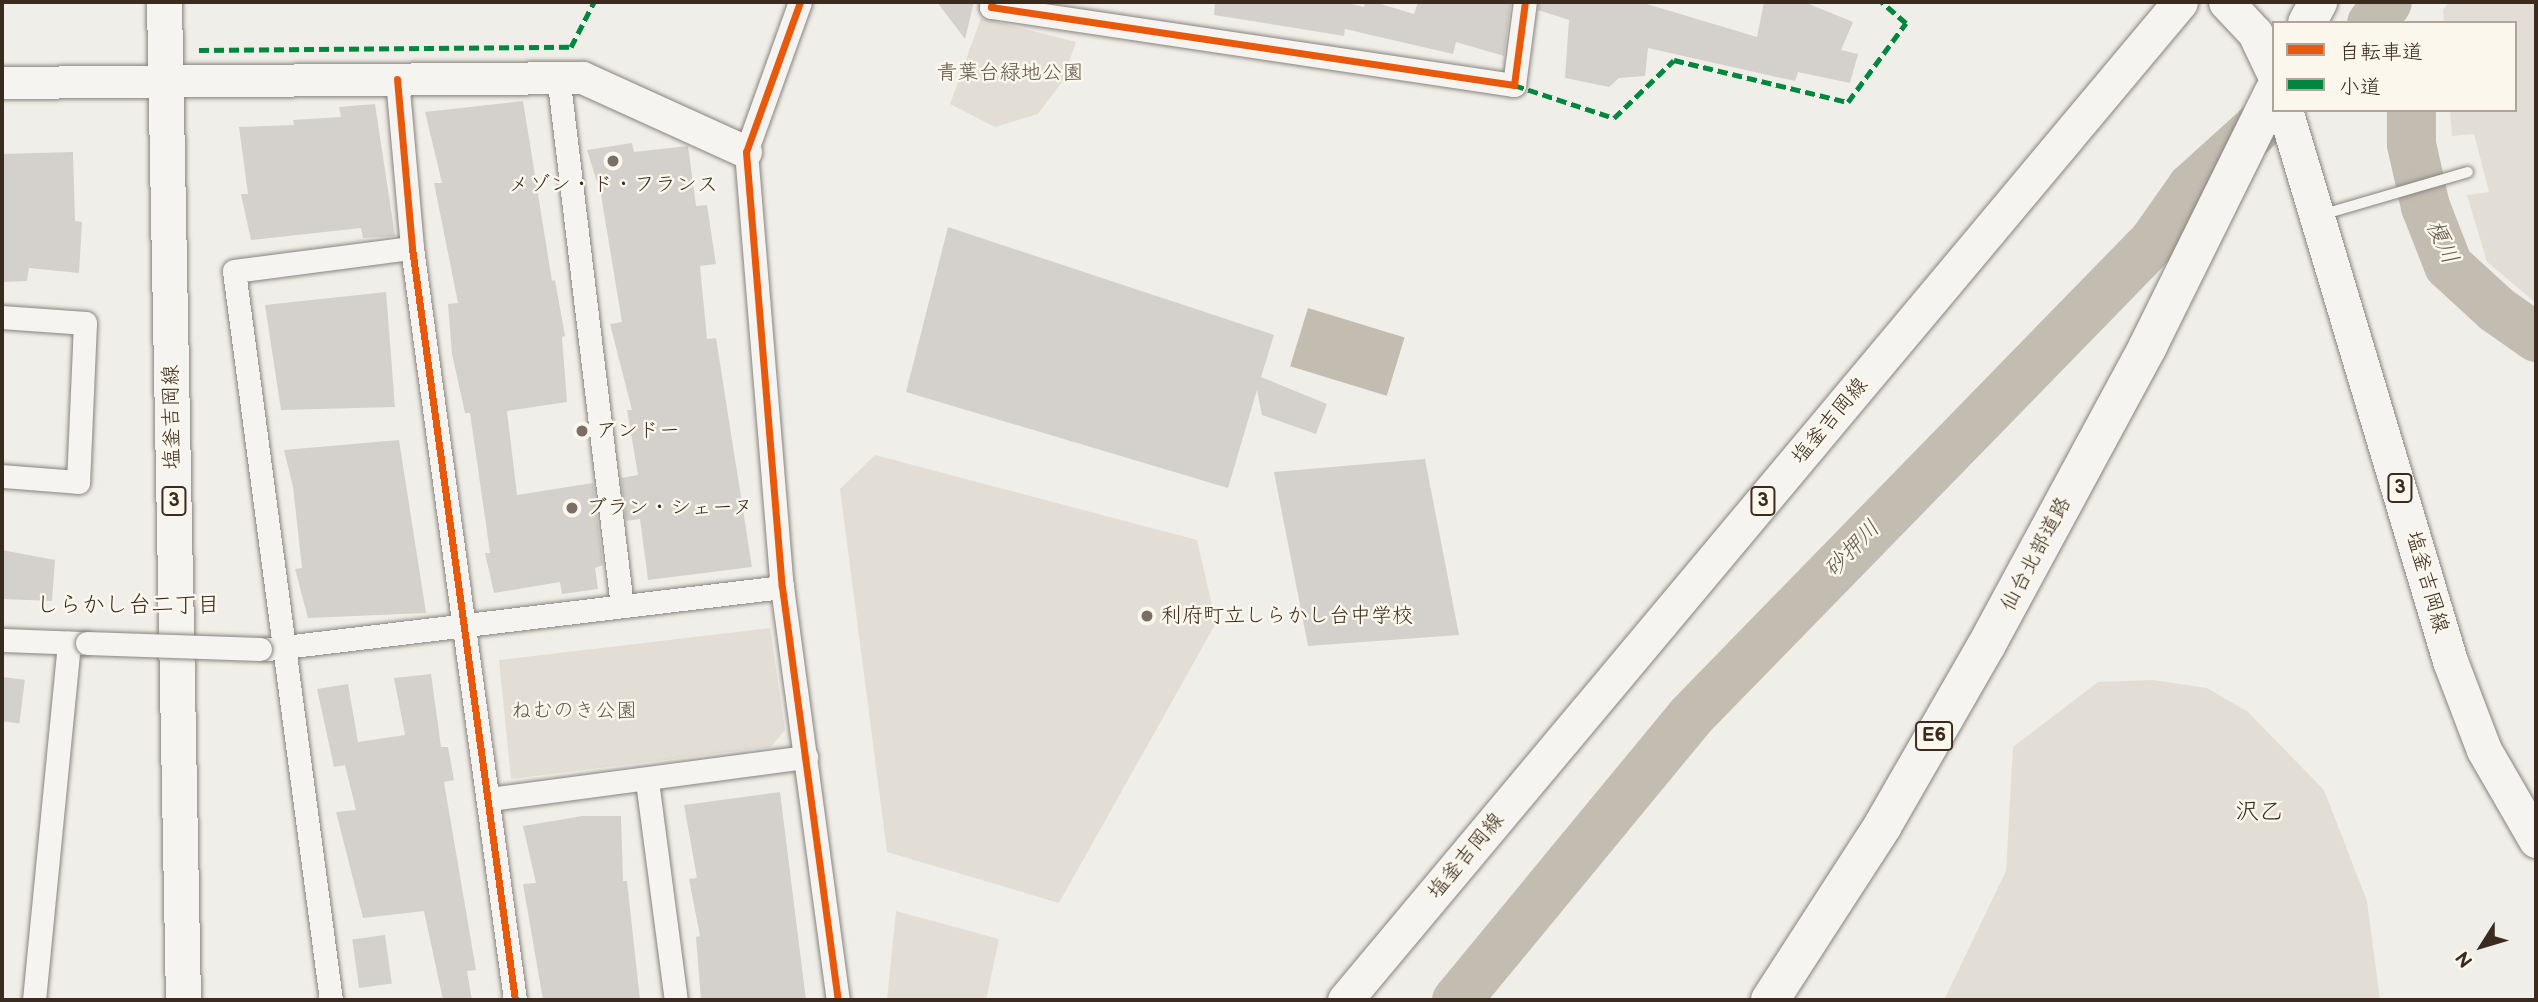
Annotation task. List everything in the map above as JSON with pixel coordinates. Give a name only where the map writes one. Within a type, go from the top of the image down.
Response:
[{"type":"highway","points":[[2308,21],[2318,2]]},
{"type":"highway","name":"仙台北部道路","points":[[1770,1000],[1883,825],[2085,464],[2272,95]]},
{"type":"main road","name":"塩釜吉岡線","points":[[164,2],[183,1000]]},
{"type":"main road","name":"塩釜吉岡線","points":[[1345,1000],[2180,2]]},
{"type":"main road","points":[[2226,2],[2255,33],[2272,69]]},
{"type":"main road","name":"塩釜吉岡線","points":[[2286,112],[2468,711],[2500,780],[2536,840]]},
{"type":"street","points":[[800,2],[746,152],[782,587],[838,1000]]},
{"type":"street","points":[[992,2],[991,7],[1514,85],[1525,2]]},
{"type":"street","points":[[2,83],[558,75],[583,78],[615,89],[746,152]]},
{"type":"street","points":[[558,75],[622,606]]},
{"type":"street","points":[[397,79],[412,248],[490,799],[515,1000]]},
{"type":"street","points":[[331,1000],[271,648],[234,271],[412,248]]},
{"type":"street","points":[[2,317],[85,323],[78,482],[2,476]]},
{"type":"street","points":[[2,640],[271,648],[782,587]]},
{"type":"street","points":[[34,1000],[78,643]]},
{"type":"street","points":[[490,799],[647,781],[806,757]]},
{"type":"street","points":[[647,781],[676,1000]]},
{"type":"lane","points":[[2318,216],[2469,172]]},
{"type":"green space","points":[[2449,2],[2536,2],[2536,303],[2487,262],[2467,195],[2489,192],[2474,134],[2452,136],[2450,112],[2517,112],[2517,21],[2444,21],[2443,10]]},
{"type":"green space","name":"青葉台緑地公園","points":[[981,18],[1076,42],[1062,82],[1038,114],[995,127],[950,104]]},
{"type":"green space","points":[[875,455],[1197,540],[1216,623],[1059,903],[887,852],[840,489]]},
{"type":"green space","name":"ねむのき公園","points":[[770,628],[785,730],[771,747],[511,779],[499,660]]},
{"type":"green space","points":[[2153,680],[2207,688],[2248,712],[2324,790],[2367,901],[2380,1000],[1944,1000],[2006,871],[2013,747],[2098,682]]},
{"type":"green space","points":[[896,911],[999,939],[986,1000],[887,1000]]},
{"type":"shaded area","points":[[1308,308],[1405,338],[1387,396],[1290,366]]},
{"type":"building","points":[[937,2],[974,2],[965,39]]},
{"type":"building","points":[[1215,2],[1343,2],[1364,7],[1365,2],[1374,2],[1414,14],[1418,2],[1511,2],[1504,56],[1456,42],[1453,54],[1345,29],[1344,36],[1214,15]]},
{"type":"building","points":[[1539,2],[1640,2],[1757,37],[1764,2],[1804,2],[1853,22],[1841,50],[1858,54],[1850,83],[1798,72],[1795,81],[1648,48],[1645,76],[1619,78],[1609,87],[1565,78],[1569,20],[1538,10]]},
{"type":"building","points":[[523,101],[552,281],[555,280],[565,336],[562,337],[567,402],[507,411],[517,495],[593,483],[603,565],[595,568],[598,589],[562,594],[560,582],[494,593],[485,553],[490,553],[470,413],[465,413],[452,354],[448,304],[458,303],[434,183],[442,183],[425,112]]},
{"type":"building","points":[[375,104],[395,236],[363,238],[361,228],[251,240],[241,194],[248,194],[239,127],[294,125],[293,120],[341,117],[339,107]]},
{"type":"building","points":[[632,143],[634,152],[688,146],[696,206],[707,205],[716,264],[700,266],[707,339],[716,338],[752,567],[648,580],[640,519],[626,521],[621,478],[638,475],[627,410],[632,410],[610,324],[622,322],[601,195],[587,150]]},
{"type":"building","points":[[73,152],[75,221],[82,222],[79,273],[29,268],[27,281],[2,282],[2,154]]},
{"type":"building","points":[[948,227],[1274,335],[1261,377],[1327,404],[1316,434],[1262,415],[1257,390],[1228,488],[906,392]]},
{"type":"building","points":[[386,292],[395,407],[281,410],[265,305]]},
{"type":"building","points":[[399,440],[426,613],[308,618],[295,569],[302,568],[293,487],[284,450]]},
{"type":"building","points":[[1425,459],[1459,635],[1308,646],[1274,472]]},
{"type":"building","points":[[2,550],[55,560],[52,601],[2,599]]},
{"type":"building","points":[[431,674],[441,747],[448,747],[454,780],[444,782],[476,970],[467,971],[472,1000],[443,1000],[424,911],[363,918],[336,812],[356,810],[345,765],[334,767],[317,689],[348,684],[358,742],[405,735],[394,678]]},
{"type":"building","points":[[2,677],[25,680],[19,723],[2,721]]},
{"type":"building","points":[[780,792],[806,1000],[701,1000],[696,937],[700,936],[689,879],[697,878],[684,805]]},
{"type":"building","points":[[582,816],[621,816],[623,881],[627,881],[640,1000],[543,1000],[523,884],[536,883],[523,826]]},
{"type":"building","points":[[385,935],[392,984],[359,988],[352,940]]},
{"type":"waterway","name":"砂押川","points":[[2373,21],[2387,2]]},
{"type":"waterway","name":"榎川","points":[[2411,112],[2411,144],[2425,206],[2448,265],[2496,309],[2536,337]]},
{"type":"waterway","name":"砂押川","points":[[1456,1000],[1690,716],[2153,241],[2191,187],[2266,119]]},
{"type":"marked path","points":[[199,50],[571,47],[594,2]]},
{"type":"marked path","points":[[1514,85],[1614,118],[1674,60],[1848,102],[1906,23],[1882,2]]},
{"type":"cycle path","points":[[800,2],[746,152],[782,587],[838,1000]]},
{"type":"cycle path","points":[[992,2],[991,7],[1514,85],[1525,2]]},
{"type":"cycle path","points":[[397,79],[412,248],[515,1000]]},
{"type":"place","name":"メゾン・ド・フランス","points":[[613,161]]},
{"type":"place","name":"アンドー","points":[[582,431]]},
{"type":"place","name":"ブラン・シェーヌ","points":[[572,508]]},
{"type":"place","name":"利府町立しらかし台中学校","points":[[1147,616]]},
{"type":"district","name":"しらかし台二丁目","points":[[128,605]]},
{"type":"district","name":"沢乙","points":[[2259,812]]}]
